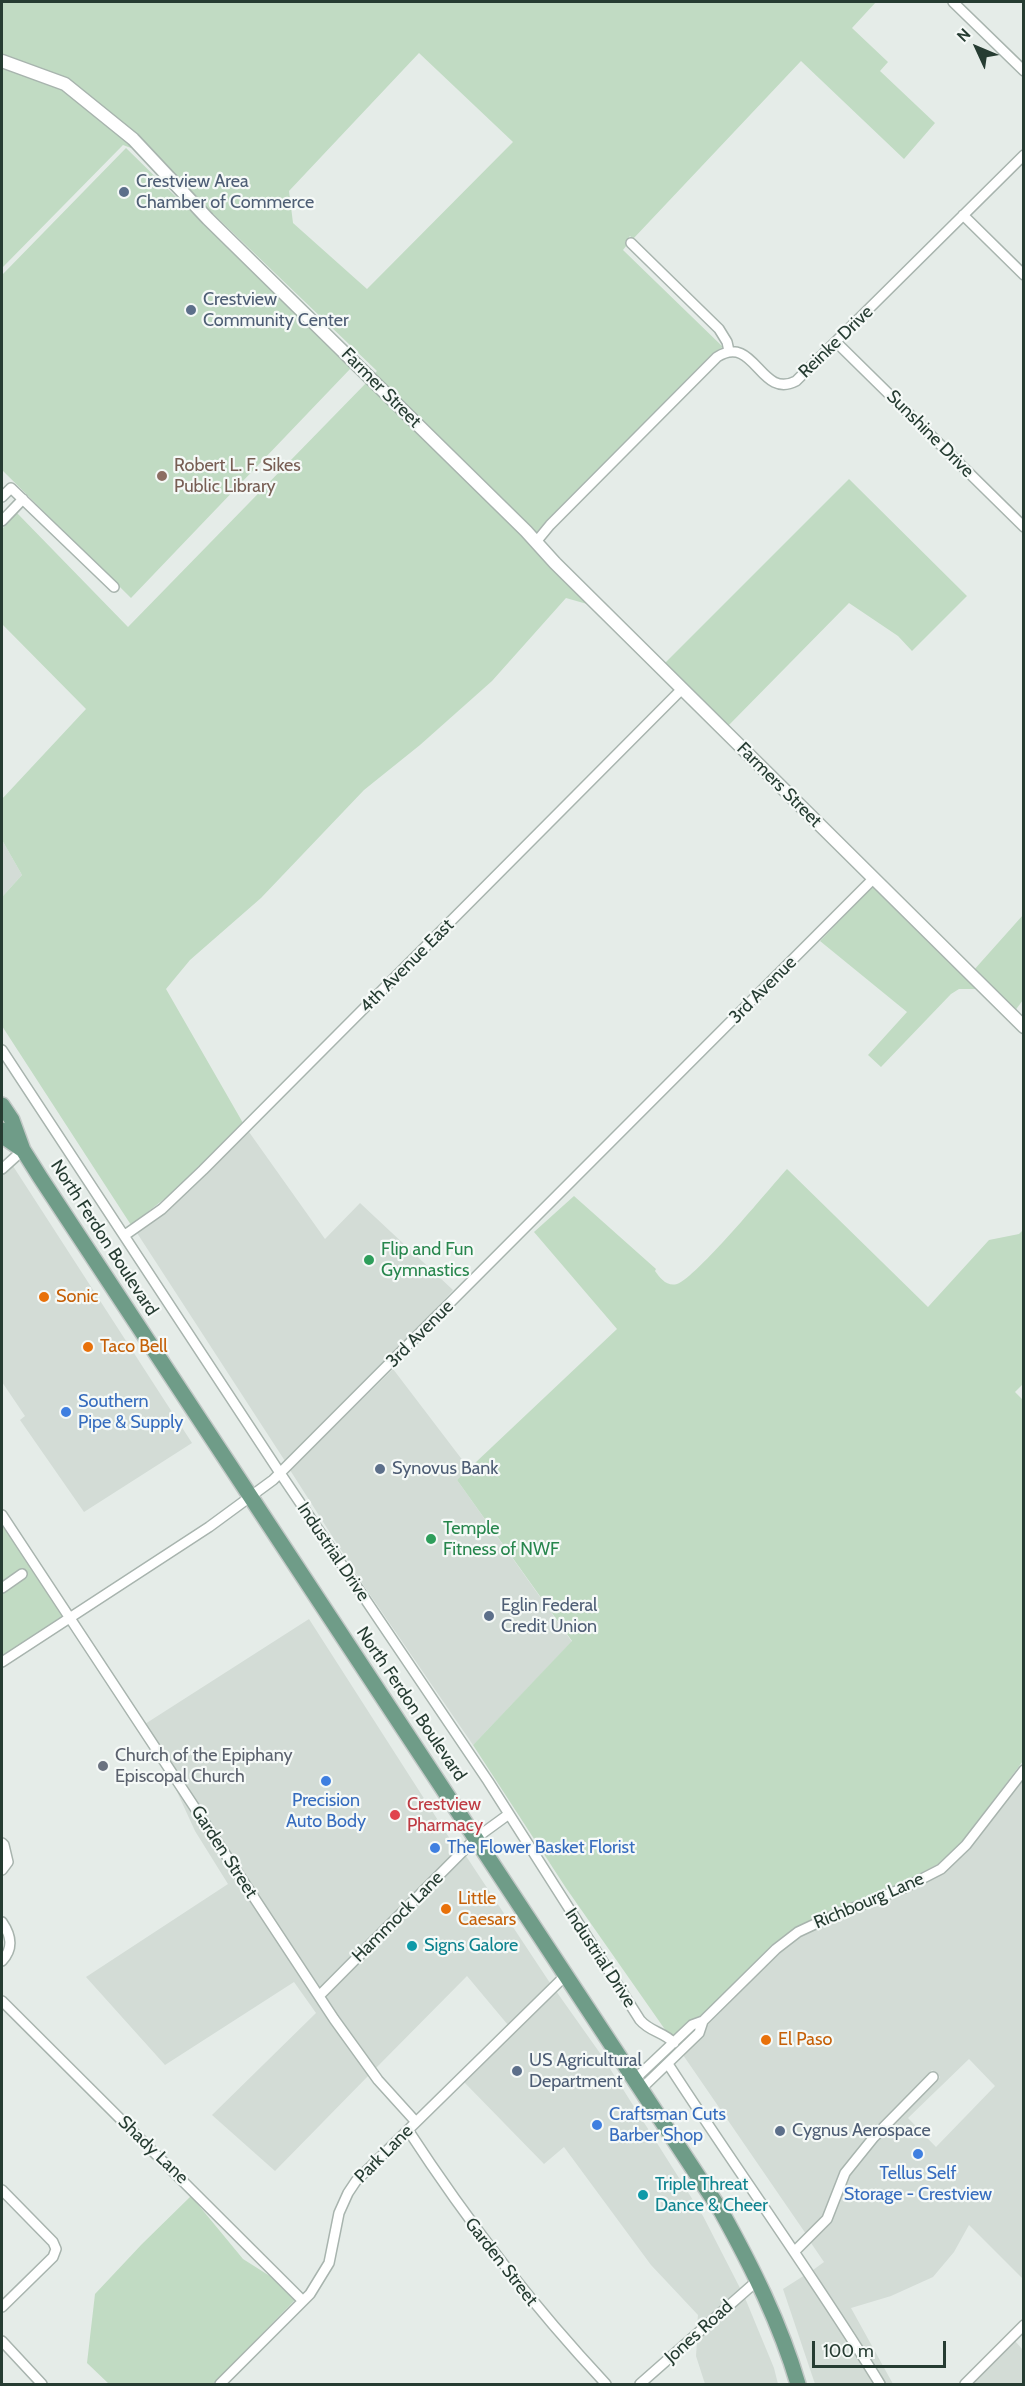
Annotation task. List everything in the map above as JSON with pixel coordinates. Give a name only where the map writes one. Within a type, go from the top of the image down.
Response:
[{"type":"main road","name":"North Ferdon Boulevard","points":[[2,1105],[12,1120],[23,1150],[721,2211],[773,2313],[798,2385]]},
{"type":"main road","name":"North Ferdon Boulevard","points":[[2,1130],[23,1150]]},
{"type":"street","points":[[953,2],[1023,71]]},
{"type":"street","name":"Farmer Street","points":[[2,61],[65,84],[133,139],[208,219],[340,346],[536,542]]},
{"type":"street","name":"Reinke Drive","points":[[729,351],[745,355],[773,382],[788,385],[796,381],[1023,154]]},
{"type":"street","points":[[963,215],[1023,275]]},
{"type":"street","points":[[536,542],[550,525],[717,357],[729,351],[728,342],[719,329],[631,243]]},
{"type":"street","name":"Sunshine Drive","points":[[836,342],[1023,527]]},
{"type":"street","points":[[2,497],[11,488],[114,587]]},
{"type":"street","points":[[2,521],[24,499]]},
{"type":"street","name":"Farmers Street","points":[[536,542],[1023,1028]]},
{"type":"street","name":"4th Avenue East","points":[[124,1235],[162,1209],[203,1170],[682,689]]},
{"type":"street","name":"3rd Avenue","points":[[2,1662],[250,1497],[280,1473],[873,879]]},
{"type":"street","name":"Industrial Drive","points":[[2,1050],[280,1473],[509,1814],[640,2020],[647,2028],[665,2035],[674,2043]]},
{"type":"street","points":[[2,1169],[23,1150]]},
{"type":"street","name":"Garden Street","points":[[2,1515],[363,2061],[416,2122]]},
{"type":"street","points":[[2,1588],[22,1574]]},
{"type":"street","name":"Richbourg Lane","points":[[638,2084],[692,2025],[703,2021],[776,1949],[798,1932],[904,1888],[941,1869],[966,1845],[1023,1770]]},
{"type":"street","name":"Hammock Lane","points":[[319,1996],[476,1838],[509,1814]]},
{"type":"street","points":[[2,1842],[8,1862],[2,1870]]},
{"type":"street","points":[[2,1922],[9,1934],[10,1945],[2,1961]]},
{"type":"street","name":"Park Lane","points":[[220,2385],[303,2301],[318,2282],[329,2263],[339,2213],[348,2193],[357,2181],[566,1975]]},
{"type":"street","name":"Shady Lane","points":[[2,2001],[303,2301]]},
{"type":"street","name":"Richbourg Lane","points":[[638,2084],[668,2064],[699,2033],[703,2021]]},
{"type":"street","points":[[668,2064],[746,2183],[795,2251],[880,2385]]},
{"type":"street","points":[[795,2251],[827,2219],[845,2173],[874,2137],[933,2077]]},
{"type":"street","name":"Garden Street","points":[[408,2130],[469,2221],[505,2269],[534,2306],[606,2385]]},
{"type":"street","points":[[2,2190],[53,2242],[56,2248],[52,2257],[2,2307]]},
{"type":"street","name":"Jones Road","points":[[640,2385],[758,2280]]},
{"type":"street","points":[[965,2385],[1023,2325]]},
{"type":"street","points":[[2,2342],[42,2385]]},
{"type":"shaded area","points":[[2,840],[22,875],[2,897]]},
{"type":"shaded area","points":[[249,1132],[325,1239],[360,1203],[453,1290],[409,1338],[285,1461],[137,1233],[168,1211]]},
{"type":"shaded area","points":[[13,1166],[192,1443],[84,1512],[20,1420],[25,1416],[2,1382],[2,1176]]},
{"type":"shaded area","points":[[393,1369],[470,1470],[457,1480],[572,1642],[473,1745],[364,1586],[290,1470]]},
{"type":"shaded area","points":[[309,1619],[450,1839],[460,1848],[320,1988],[145,1724]]},
{"type":"shaded area","points":[[1023,1780],[1023,2279],[969,2225],[954,2252],[933,2277],[891,2296],[851,2308],[893,2384],[886,2384],[813,2270],[824,2262],[811,2243],[831,2222],[849,2176],[878,2141],[940,2077],[932,2070],[870,2134],[840,2171],[823,2216],[806,2234],[681,2052],[779,1953],[801,1936],[832,1921],[907,1892],[944,1873],[970,1849]],"holes":[[[969,2059],[995,2086],[936,2147],[908,2118]]]},
{"type":"shaded area","points":[[173,1783],[330,2022],[369,2075],[275,2171],[212,2115],[316,2013],[294,1982],[165,2065],[86,1977],[228,1884],[195,1831]]},
{"type":"shaded area","points":[[466,1856],[550,1983],[508,2025],[467,1976],[375,2069],[325,1997]]},
{"type":"shaded area","points":[[556,1991],[602,2056],[703,2216],[740,2288],[697,2326],[698,2315],[651,2265],[564,2147],[544,2164],[464,2082]]},
{"type":"shaded area","points":[[805,2275],[875,2384],[815,2384],[783,2289]]},
{"type":"shaded area","points":[[745,2298],[774,2368],[778,2384],[705,2384],[696,2356],[697,2341]]},
{"type":"shaded area","points":[[1015,2341],[1023,2350],[1023,2384],[972,2384]]},
{"type":"green space","points":[[2,2],[876,2],[852,28],[888,62],[880,71],[935,123],[904,159],[801,61],[633,239],[630,236],[623,250],[723,347],[713,353],[535,534],[374,374],[377,371],[178,180],[66,80],[2,56]],"holes":[[[419,53],[513,142],[367,289],[293,223],[289,191]]]},
{"type":"green space","points":[[2,66],[63,88],[133,146],[131,148],[123,145],[2,268]]},
{"type":"green space","points":[[126,148],[351,368],[131,598],[2,470],[2,275]]},
{"type":"green space","points":[[368,381],[588,602],[587,604],[566,598],[492,681],[420,745],[364,790],[261,898],[190,960],[166,989],[243,1123],[173,1192],[131,1225],[2,1026],[2,897],[22,875],[2,840],[2,799],[86,709],[2,624],[2,529],[17,513],[128,627]]},
{"type":"green space","points":[[849,479],[967,596],[912,651],[898,636],[849,603],[727,727],[664,664]]},
{"type":"green space","points":[[874,885],[979,989],[959,989],[951,994],[881,1067],[868,1055],[907,1012],[820,941]]},
{"type":"green space","points":[[1023,915],[1023,1000],[1014,1012],[973,971]]},
{"type":"green space","points":[[787,1169],[928,1307],[989,1240],[1019,1234],[1023,1230],[1023,1384],[1015,1392],[1024,1401],[1023,1761],[962,1842],[938,1864],[902,1883],[827,1912],[795,1928],[772,1945],[698,2020],[673,2041],[566,1888],[473,1745],[572,1641],[457,1480],[617,1329],[534,1232],[574,1196],[656,1269],[655,1271],[664,1281],[673,1285],[700,1266]]},
{"type":"green space","points":[[2,1523],[63,1617],[2,1656]]},
{"type":"green space","points":[[191,2196],[243,2259],[273,2278],[295,2300],[213,2384],[109,2384],[87,2363],[95,2294]]},
{"type":"place","name":"Crestview Area Chamber of Commerce","points":[[124,192]]},
{"type":"place","name":"Crestview Community Center","points":[[191,310]]},
{"type":"place","name":"Robert L. F. Sikes Public Library","points":[[162,476]]},
{"type":"place","name":"Flip and Fun Gymnastics","points":[[369,1260]]},
{"type":"place","name":"Sonic","points":[[44,1297]]},
{"type":"place","name":"Taco Bell","points":[[88,1347]]},
{"type":"place","name":"Southern Pipe & Supply","points":[[66,1412]]},
{"type":"place","name":"Synovus Bank","points":[[380,1469]]},
{"type":"place","name":"Temple Fitness of NWF","points":[[431,1539]]},
{"type":"place","name":"Eglin Federal Credit Union","points":[[489,1616]]},
{"type":"place","name":"Church of the Epiphany Episcopal Church","points":[[103,1766]]},
{"type":"place","name":"Precision Auto Body","points":[[326,1781]]},
{"type":"place","name":"Crestview Pharmacy","points":[[395,1815]]},
{"type":"place","name":"The Flower Basket Florist","points":[[435,1848]]},
{"type":"place","name":"Little Caesars","points":[[446,1909]]},
{"type":"place","name":"Signs Galore","points":[[412,1946]]},
{"type":"place","name":"El Paso","points":[[766,2040]]},
{"type":"place","name":"US Agricultural Department","points":[[517,2071]]},
{"type":"place","name":"Craftsman Cuts Barber Shop","points":[[597,2125]]},
{"type":"place","name":"Cygnus Aerospace","points":[[780,2131]]},
{"type":"place","name":"Tellus Self Storage - Crestview","points":[[918,2154]]},
{"type":"place","name":"Triple Threat Dance & Cheer","points":[[643,2195]]}]
